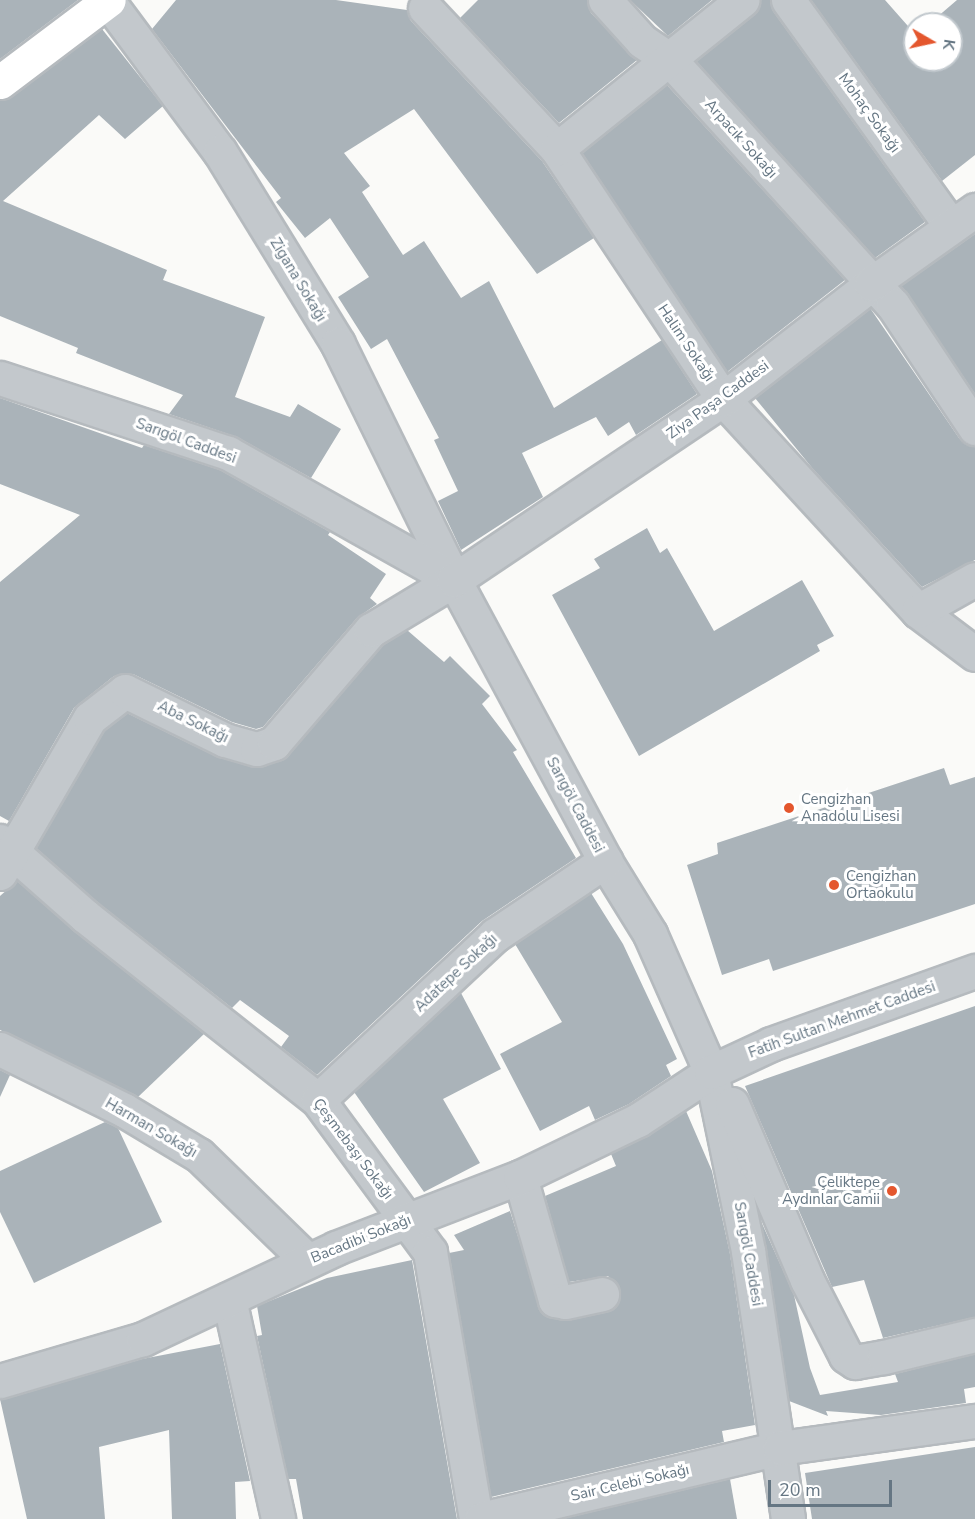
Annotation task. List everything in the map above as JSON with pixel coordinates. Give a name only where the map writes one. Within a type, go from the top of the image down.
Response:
[{"type":"main road","points":[[0,82],[108,0]]},
{"type":"street","name":"Zigana Sokağı","points":[[108,0],[220,152],[338,344],[454,580]]},
{"type":"street","name":"Arpacık Sokağı","points":[[605,0],[642,41],[670,60],[871,284]]},
{"type":"street","points":[[557,149],[742,0]]},
{"type":"street","name":"Mohaç Sokağı","points":[[788,0],[963,218]]},
{"type":"street","name":"Halim Sokağı","points":[[424,3],[557,149],[723,399],[918,611],[975,654]]},
{"type":"street","name":"Ziya Paşa Caddesi","points":[[454,580],[723,399],[871,284],[963,218]]},
{"type":"street","points":[[871,284],[893,305],[975,428]]},
{"type":"street","name":"Sarıgöl Caddesi","points":[[0,378],[228,453],[454,580],[605,861],[650,934],[714,1071],[748,1251],[780,1448],[788,1519]]},
{"type":"street","points":[[918,611],[975,579]]},
{"type":"street","name":"Aba Sokağı","points":[[4,854],[90,718],[125,691],[225,740],[257,748],[274,743],[371,630],[454,580]]},
{"type":"street","name":"Çeşmebaşı Sokağı","points":[[4,854],[318,1100],[430,1252],[476,1519]]},
{"type":"street","name":"Adatepe Sokağı","points":[[318,1100],[495,935],[605,861]]},
{"type":"street","name":"Fatih Sultan Mehmet Caddesi","points":[[714,1071],[771,1044],[975,971]]},
{"type":"street","name":"Harman Sokağı","points":[[0,1049],[124,1110],[199,1155],[308,1261]]},
{"type":"street","points":[[714,1071],[807,1280],[846,1356],[855,1362],[975,1335]]},
{"type":"street","name":"Bacadibi Sokağı","points":[[0,1382],[143,1339],[308,1261],[520,1177],[638,1120],[714,1071]]},
{"type":"street","points":[[520,1177],[555,1300],[565,1302],[602,1294]]},
{"type":"street","points":[[229,1299],[278,1519]]},
{"type":"street","name":"Sair Celebi Sokağı","points":[[481,1519],[780,1448],[975,1421]]},
{"type":"building","points":[[0,0],[78,0],[0,59]]},
{"type":"building","points":[[176,0],[336,0],[407,10],[411,21],[542,161],[594,238],[537,274],[414,109],[344,153],[370,186],[362,192],[403,255],[424,241],[461,298],[489,281],[554,408],[662,340],[697,394],[636,435],[629,422],[608,436],[596,417],[522,453],[543,497],[461,550],[438,501],[458,491],[434,440],[439,438],[387,339],[371,349],[338,297],[369,277],[330,218],[305,238],[276,202],[281,198],[152,29]]},
{"type":"building","points":[[478,0],[587,0],[591,13],[637,60],[559,123],[460,18]]},
{"type":"building","points":[[630,0],[712,0],[668,36]]},
{"type":"building","points":[[760,0],[770,0],[773,11],[925,222],[875,258],[696,61],[754,15]]},
{"type":"building","points":[[811,0],[885,0],[903,20],[903,72],[963,72],[963,12],[943,12],[957,0],[975,0],[975,155],[942,181]]},
{"type":"building","points":[[102,29],[163,106],[125,139],[99,115],[3,201],[167,270],[163,280],[265,317],[235,397],[290,417],[298,404],[341,429],[311,478],[237,437],[169,414],[183,395],[76,353],[78,348],[0,316],[0,100],[11,97]]},
{"type":"building","points":[[667,85],[845,280],[727,372],[582,153]]},
{"type":"building","points":[[975,234],[975,394],[901,286]]},
{"type":"building","points":[[870,308],[959,438],[975,447],[975,560],[922,587],[813,469],[755,398]]},
{"type":"building","points":[[0,398],[142,448],[144,445],[220,470],[330,532],[328,535],[386,574],[370,598],[377,604],[357,618],[263,727],[256,729],[232,722],[133,674],[114,676],[74,708],[9,821],[0,816],[0,582],[80,515],[0,484]]},
{"type":"building","points":[[647,528],[660,553],[667,548],[714,631],[802,580],[834,636],[817,645],[820,651],[639,756],[552,595],[600,568],[594,559]]},
{"type":"building","points":[[407,630],[444,662],[450,656],[490,696],[482,704],[517,750],[513,752],[576,858],[482,921],[317,1075],[281,1047],[289,1036],[240,1000],[232,1008],[97,902],[36,848],[104,731],[127,713],[217,757],[263,767],[288,755],[383,645]]},
{"type":"building","name":"Cengizhan Ortaokulu","points":[[944,768],[950,785],[975,777],[975,904],[773,971],[769,959],[722,975],[687,865],[718,854],[717,843]]},
{"type":"building","points":[[17,881],[204,1034],[138,1097],[0,1030],[0,896]]},
{"type":"building","points":[[591,893],[623,944],[677,1059],[666,1065],[671,1076],[629,1104],[595,1120],[589,1106],[540,1131],[500,1054],[562,1022],[515,944]]},
{"type":"building","points":[[461,993],[501,1069],[443,1099],[480,1163],[424,1192],[354,1092]]},
{"type":"building","points":[[975,1006],[975,1317],[883,1338],[864,1280],[832,1287],[745,1086]]},
{"type":"building","points":[[0,1070],[10,1075],[0,1097]]},
{"type":"building","points":[[686,1111],[712,1171],[730,1254],[755,1425],[722,1431],[724,1442],[491,1497],[449,1253],[464,1250],[454,1235],[510,1211],[542,1313],[568,1320],[614,1308],[620,1291],[608,1276],[569,1282],[545,1196],[616,1166],[611,1154]]},
{"type":"building","points":[[105,1122],[118,1128],[162,1222],[34,1283],[0,1212],[0,1171]]},
{"type":"building","points":[[760,1219],[794,1295],[810,1368],[820,1395],[898,1382],[895,1374],[975,1354],[975,1387],[964,1389],[966,1403],[881,1415],[826,1411],[828,1416],[789,1401]]},
{"type":"building","points":[[412,1260],[457,1519],[303,1519],[296,1479],[288,1479],[257,1336],[262,1335],[257,1306],[327,1278]]},
{"type":"building","points":[[220,1344],[250,1481],[235,1482],[236,1519],[172,1519],[169,1430],[99,1447],[105,1519],[27,1519],[0,1399],[142,1359]]},
{"type":"building","points":[[975,1447],[975,1519],[812,1519],[805,1473]]},
{"type":"building","points":[[730,1479],[737,1519],[562,1519]]},
{"type":"place","name":"Cengizhan Anadolu Lisesi","points":[[789,808]]},
{"type":"place","name":"Cengizhan Ortaokulu","points":[[834,885]]},
{"type":"place","name":"Çeliktepe Aydınlar Camii","points":[[892,1191]]}]
